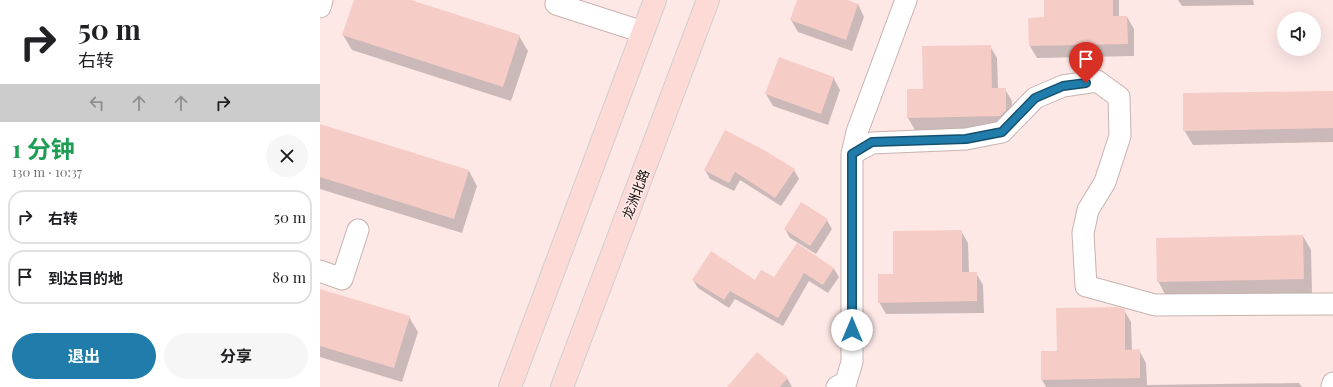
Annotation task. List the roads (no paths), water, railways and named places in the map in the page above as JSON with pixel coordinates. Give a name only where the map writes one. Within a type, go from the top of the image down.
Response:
[{"type":"main road","points":[[510,387],[655,0]]},
{"type":"main road","name":"龙洲北路","points":[[562,387],[708,0]]},
{"type":"street","points":[[320,7],[322,0]]},
{"type":"street","points":[[557,0],[556,4],[643,32]]},
{"type":"street","points":[[837,387],[846,382],[852,362],[852,154],[857,132],[906,0]]},
{"type":"street","points":[[852,154],[872,142],[966,139],[1002,132],[1035,98],[1063,86],[1097,81],[1118,97],[1120,136],[1105,182],[1088,210],[1084,233],[1086,286],[1155,305],[1333,304]]},
{"type":"street","points":[[320,271],[342,278],[358,230]]},
{"type":"street","points":[[1332,387],[1333,383]]}]
